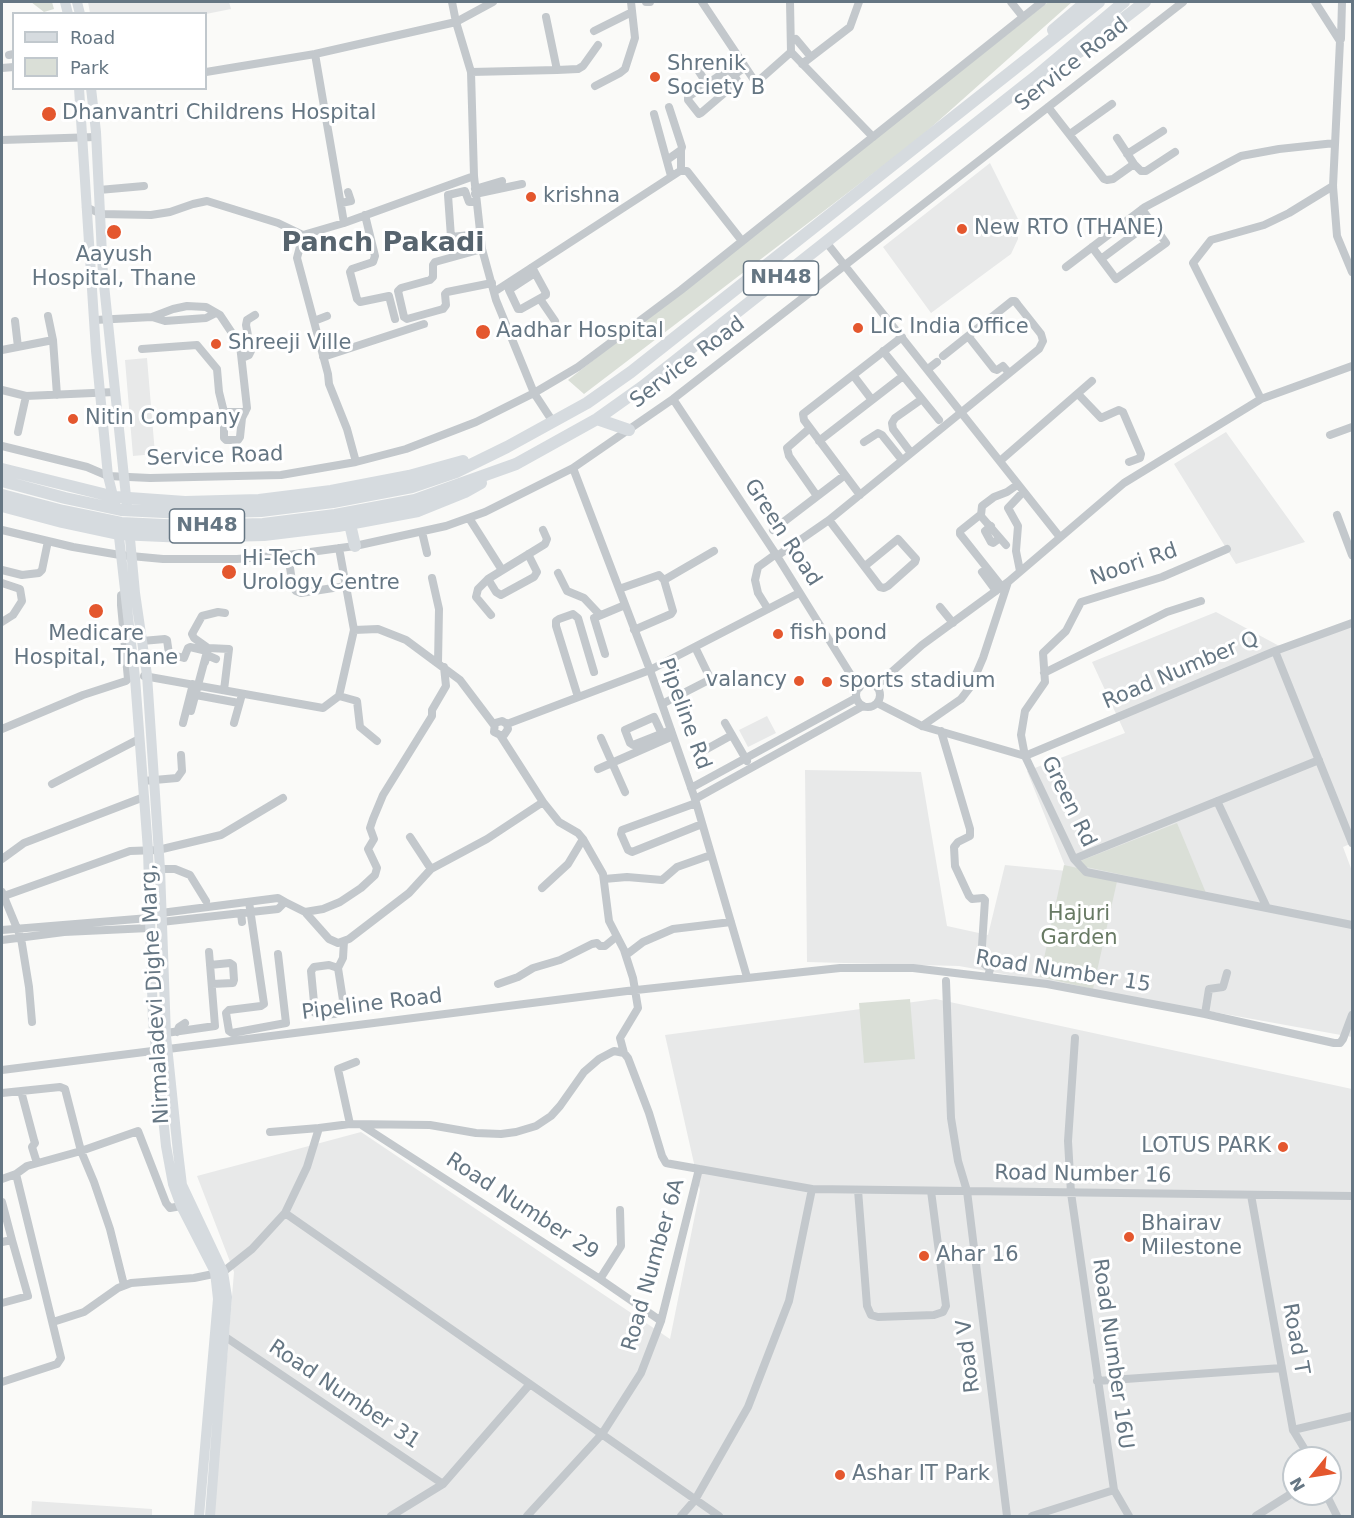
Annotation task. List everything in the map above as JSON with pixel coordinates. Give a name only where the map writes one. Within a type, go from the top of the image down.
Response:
[{"type":"highway","points":[[1024,62],[1062,21],[1086,2]]},
{"type":"highway","name":"NH48","points":[[2,481],[121,510],[185,513],[261,511],[333,502],[412,487],[456,472],[587,403],[631,372],[1100,2]]},
{"type":"highway","name":"NH48","points":[[2,495],[121,523],[186,526],[262,524],[335,515],[415,500],[516,464],[597,419],[642,387],[1035,77],[1124,2]]},
{"type":"highway","points":[[1035,77],[1084,49],[1145,2]]},
{"type":"highway","points":[[597,419],[629,430]]},
{"type":"highway","points":[[2,470],[120,498],[185,502],[259,500],[331,491],[409,476],[507,447]]},
{"type":"highway","points":[[2,506],[124,534],[186,537],[264,535],[350,524],[418,511],[465,492],[516,464]]},
{"type":"highway","points":[[77,525],[87,519],[91,512],[86,491]]},
{"type":"highway","points":[[350,524],[354,546]]},
{"type":"main road","points":[[79,90],[86,207],[108,476],[120,498]]},
{"type":"main road","points":[[91,90],[107,319],[124,477],[120,498]]},
{"type":"main road","points":[[93,291],[105,289]]},
{"type":"main road","name":"Nirmaladevi Dighe Marg,","points":[[120,498],[124,534],[132,556],[147,675],[148,781],[154,869],[161,917],[166,1034],[182,1185],[219,1272],[227,1297],[210,1516]]},
{"type":"main road","name":"Nirmaladevi Dighe Marg,","points":[[124,534],[120,555],[140,739],[148,781],[144,798],[153,850]]},
{"type":"main road","name":"Nirmaladevi Dighe Marg,","points":[[154,869],[149,923],[153,1021],[166,1034]]},
{"type":"main road","points":[[153,1021],[166,1020]]},
{"type":"main road","name":"Nirmaladevi Dighe Marg,","points":[[166,1034],[159,1074],[166,1146],[173,1184],[181,1206],[219,1272],[200,1516]]},
{"type":"main road","points":[[162,1112],[174,1112]]},
{"type":"street","points":[[452,2],[471,72],[474,176],[482,249],[494,292],[534,393],[553,422]]},
{"type":"street","points":[[207,72],[315,54],[456,22],[494,2]]},
{"type":"street","points":[[595,86],[625,69],[635,38],[632,2]]},
{"type":"street","points":[[702,2],[756,83],[791,52]]},
{"type":"street","points":[[790,2],[791,52],[873,137]]},
{"type":"street","points":[[802,64],[850,27],[859,2]]},
{"type":"street","points":[[1011,2],[1023,17]]},
{"type":"street","name":"Service Road","points":[[2,446],[87,466],[108,476],[280,475],[356,462],[406,448],[476,422],[534,393],[578,367],[742,241],[1042,2]]},
{"type":"street","name":"Service Road","points":[[2,530],[120,555],[163,559],[237,559],[354,546],[446,526],[485,512],[573,468],[673,399],[1183,2]]},
{"type":"street","points":[[1316,2],[1340,40]]},
{"type":"street","points":[[1342,2],[1333,186],[1337,236],[1353,272]]},
{"type":"street","points":[[594,31],[632,12]]},
{"type":"street","points":[[546,17],[557,70]]},
{"type":"street","points":[[796,39],[811,57]]},
{"type":"street","points":[[471,72],[578,69],[588,60],[598,45]]},
{"type":"street","points":[[315,54],[344,223]]},
{"type":"street","points":[[734,75],[745,67]]},
{"type":"street","points":[[698,70],[707,84]]},
{"type":"street","points":[[729,70],[734,75],[736,83],[699,114],[688,97],[726,71],[729,70]]},
{"type":"street","points":[[1070,134],[1112,104]]},
{"type":"street","points":[[669,107],[682,147],[681,171]]},
{"type":"street","points":[[1048,107],[1107,180],[1113,179],[1134,164]]},
{"type":"street","points":[[654,114],[671,176]]},
{"type":"street","points":[[1127,154],[1163,131]]},
{"type":"street","points":[[2,140],[96,137]]},
{"type":"street","points":[[1117,138],[1141,171],[1146,171],[1175,152]]},
{"type":"street","points":[[1066,267],[1142,209],[1241,156],[1335,143]]},
{"type":"street","points":[[667,160],[681,150]]},
{"type":"street","points":[[494,292],[533,270],[681,171],[687,171],[742,241]]},
{"type":"street","points":[[86,207],[101,214],[151,215],[207,201],[278,223],[303,235],[344,223],[474,176]]},
{"type":"street","points":[[480,234],[451,237],[448,195],[465,191],[469,202],[476,195],[502,181]]},
{"type":"street","points":[[476,195],[522,184]]},
{"type":"street","points":[[99,190],[144,186]]},
{"type":"street","points":[[1261,399],[1193,263],[1211,240],[1264,225],[1289,213],[1333,186]]},
{"type":"street","points":[[341,204],[351,200]]},
{"type":"street","points":[[1092,247],[1114,277],[1119,279],[1166,243],[1142,209]]},
{"type":"street","points":[[365,215],[375,256],[373,262],[352,268],[350,272],[357,299],[360,302],[389,296],[395,319]]},
{"type":"street","points":[[1101,259],[1152,221]]},
{"type":"street","points":[[303,235],[297,258],[329,384],[347,429],[356,462]]},
{"type":"street","points":[[826,242],[1059,536]]},
{"type":"street","points":[[482,249],[435,262],[433,277],[430,280],[401,288],[398,291],[405,316],[407,319],[443,309],[446,305],[445,294],[447,292],[492,283]]},
{"type":"street","points":[[533,270],[546,295],[518,309],[509,290],[533,270]]},
{"type":"street","points":[[540,299],[555,321]]},
{"type":"street","points":[[768,609],[758,593],[755,580],[758,567],[830,520],[1039,349],[1043,341],[1041,334],[1015,301],[1012,301],[928,369]]},
{"type":"street","points":[[95,320],[152,317],[187,306],[206,307],[220,315],[240,345],[242,358],[246,398],[238,440],[224,438],[224,412],[217,369],[197,345],[142,349]]},
{"type":"street","points":[[152,317],[165,321],[206,318],[216,313]]},
{"type":"street","points":[[242,358],[249,355],[251,351],[246,325],[247,320],[255,315]]},
{"type":"street","points":[[48,316],[57,395]]},
{"type":"street","points":[[314,321],[327,316]]},
{"type":"street","points":[[15,321],[18,347]]},
{"type":"street","points":[[323,357],[424,324]]},
{"type":"street","points":[[968,336],[994,369],[997,370],[1003,366],[1009,373]]},
{"type":"street","points":[[860,495],[804,420],[804,413],[902,337]]},
{"type":"street","points":[[2,350],[52,340]]},
{"type":"street","points":[[883,351],[939,420]]},
{"type":"street","points":[[876,686],[922,645],[1002,587],[1059,536],[1124,483],[1261,399],[1353,366]]},
{"type":"street","points":[[853,375],[872,400]]},
{"type":"street","points":[[819,441],[903,375]]},
{"type":"street","points":[[1000,461],[1092,381]]},
{"type":"street","points":[[2,390],[26,396],[115,392]]},
{"type":"street","points":[[1078,394],[1101,418],[1119,411],[1123,412],[1142,454],[1140,458],[1129,462]]},
{"type":"street","points":[[18,432],[26,396]]},
{"type":"street","name":"Green Road","points":[[673,399],[777,555],[859,688]]},
{"type":"street","points":[[911,453],[893,429],[892,423],[895,418],[922,399]]},
{"type":"street","points":[[224,412],[245,412]]},
{"type":"street","points":[[1329,435],[1353,427]]},
{"type":"street","points":[[810,428],[787,448],[789,456],[818,496]]},
{"type":"street","points":[[864,442],[878,433],[902,460]]},
{"type":"street","name":"Pipeline Rd","points":[[573,468],[650,670],[696,801],[747,977]]},
{"type":"street","points":[[773,530],[845,475]]},
{"type":"street","points":[[1002,587],[960,534],[960,531],[981,515],[982,506],[994,497],[1005,497],[1020,489]]},
{"type":"street","points":[[1020,489],[1008,508],[1018,526],[1016,551],[1020,571]]},
{"type":"street","points":[[981,515],[1006,545]]},
{"type":"street","points":[[1337,515],[1353,555]]},
{"type":"street","points":[[469,518],[502,570]]},
{"type":"street","points":[[830,520],[880,587],[884,588],[916,559],[898,539],[865,566]]},
{"type":"street","points":[[491,615],[476,597],[478,589],[488,579],[547,542],[543,530]]},
{"type":"street","points":[[422,532],[427,553]]},
{"type":"street","points":[[2,570],[22,575],[39,573],[42,570],[48,541]]},
{"type":"street","points":[[135,678],[147,675],[323,708],[339,696],[354,630],[339,548]]},
{"type":"street","name":"Noori Rd","points":[[1025,756],[1021,735],[1025,711],[1045,682],[1043,654],[1066,631],[1081,602],[1162,577],[1227,549]]},
{"type":"street","points":[[664,580],[714,551]]},
{"type":"street","points":[[488,579],[496,592],[501,595],[534,578],[537,572],[528,554]]},
{"type":"street","points":[[288,555],[293,588],[300,593],[346,586]]},
{"type":"street","points":[[982,572],[1002,587]]},
{"type":"street","points":[[558,573],[567,591],[584,598],[599,614]]},
{"type":"street","points":[[619,588],[659,575],[664,580],[672,614],[634,630]]},
{"type":"street","points":[[305,912],[323,909],[340,902],[375,875],[377,868],[368,849],[374,839],[370,828],[373,819],[383,795],[432,716],[432,710],[446,686],[441,665],[439,609],[432,578]]},
{"type":"street","points":[[2,622],[13,615],[22,601],[20,589],[4,586]]},
{"type":"street","points":[[922,726],[961,699],[970,686],[983,658],[1002,587]]},
{"type":"street","points":[[507,724],[650,670],[799,593]]},
{"type":"street","points":[[2,729],[82,695],[128,679],[121,605],[121,595],[124,594]]},
{"type":"street","points":[[1044,673],[1167,612],[1201,601]]},
{"type":"street","points":[[605,654],[593,621],[594,618],[625,605]]},
{"type":"street","points":[[940,606],[953,622]]},
{"type":"street","points":[[183,723],[206,672],[204,668],[206,654],[192,634],[202,616],[218,612],[225,613]]},
{"type":"street","points":[[578,697],[556,621],[573,614],[578,618],[594,672]]},
{"type":"street","name":"Road Number Q","points":[[1025,756],[1275,651],[1353,623]]},
{"type":"street","points":[[354,630],[378,629],[406,640],[460,680],[494,725],[494,732],[500,735],[543,802],[559,822],[584,839],[604,879],[609,921],[626,955],[635,984],[638,1008],[620,1038],[624,1053],[636,1076],[664,1160],[671,1164],[699,1168]]},
{"type":"street","points":[[142,641],[165,639],[169,654],[184,658],[190,647],[216,659]]},
{"type":"street","points":[[662,704],[710,678],[695,647]]},
{"type":"street","points":[[206,654],[229,649],[224,690]]},
{"type":"street","points":[[1275,651],[1353,843]]},
{"type":"street","points":[[691,788],[856,698],[859,688],[868,683],[876,686],[880,692],[877,703],[871,707],[863,706],[696,801],[621,830],[621,834],[628,850],[632,852],[702,824]]},
{"type":"street","points":[[191,711],[199,685]]},
{"type":"street","points":[[234,723],[242,693]]},
{"type":"street","points":[[196,695],[239,703]]},
{"type":"street","points":[[339,696],[357,701],[360,727],[377,741]]},
{"type":"street","points":[[856,698],[863,706]]},
{"type":"street","name":"Green Rd","points":[[877,703],[922,726],[1025,756],[1074,859],[1086,872],[1353,925]]},
{"type":"street","points":[[662,734],[654,717],[626,728],[625,731],[633,745],[662,734],[672,733]]},
{"type":"street","points":[[494,725],[498,721],[507,724]]},
{"type":"street","points":[[725,723],[751,768]]},
{"type":"street","points":[[500,735],[507,733],[507,724]]},
{"type":"street","points":[[941,731],[970,829],[970,836],[958,842],[954,847],[954,866],[969,896],[972,899],[983,898],[985,900],[981,961],[990,969],[988,977]]},
{"type":"street","points":[[598,769],[672,733]]},
{"type":"street","points":[[705,750],[732,735]]},
{"type":"street","points":[[601,738],[625,792]]},
{"type":"street","points":[[52,784],[140,739]]},
{"type":"street","points":[[148,781],[175,779],[181,775],[181,756]]},
{"type":"street","points":[[1074,859],[1319,760]]},
{"type":"street","points":[[2,859],[24,843],[144,798]]},
{"type":"street","points":[[32,1022],[21,938],[3,894],[130,851],[153,850],[221,835],[283,798]]},
{"type":"street","points":[[1217,801],[1266,908]]},
{"type":"street","points":[[161,917],[278,898],[305,912],[329,939],[338,943],[366,926],[409,893],[431,869],[487,839],[543,802]]},
{"type":"street","points":[[410,837],[431,869]]},
{"type":"street","points":[[543,888],[568,864],[584,839]]},
{"type":"street","points":[[604,879],[627,877],[662,880],[677,867],[711,855]]},
{"type":"street","points":[[154,869],[175,869],[190,874],[206,901]]},
{"type":"street","points":[[244,922],[249,902]]},
{"type":"street","points":[[161,917],[278,909],[285,902]]},
{"type":"street","points":[[245,912],[264,1004],[229,1010],[226,1013],[229,1031],[232,1033],[286,1023],[278,954]]},
{"type":"street","points":[[626,955],[643,942],[658,935],[693,926],[731,922]]},
{"type":"street","points":[[2,930],[149,923]]},
{"type":"street","points":[[2,940],[149,923]]},
{"type":"street","points":[[682,938],[682,932],[692,929],[693,926]]},
{"type":"street","points":[[498,984],[518,977],[533,968],[560,960],[592,944],[605,946],[616,937]]},
{"type":"street","points":[[338,968],[329,965],[314,966],[311,971],[315,1013],[319,1016],[335,1014],[339,1011],[343,1000],[338,968],[343,958],[344,941]]},
{"type":"street","points":[[166,1034],[215,1026],[209,952]]},
{"type":"street","points":[[210,965],[230,963],[233,965],[234,980],[232,983],[212,984]]},
{"type":"street","name":"Road Number 15","points":[[747,977],[840,968],[903,968],[988,977],[1047,984],[1340,1043],[1353,1015]]},
{"type":"street","points":[[1205,1014],[1209,989],[1223,987],[1227,973]]},
{"type":"street","name":"Pipeline Road","points":[[2,1070],[747,977]]},
{"type":"street","name":"Road V","points":[[946,981],[951,1118],[958,1161],[968,1191],[1007,1516]]},
{"type":"street","points":[[166,1034],[185,1023]]},
{"type":"street","name":"Road Number 16U","points":[[1075,1038],[1068,1142],[1071,1193],[1114,1490],[1129,1516]]},
{"type":"street","points":[[270,1132],[350,1124],[430,1125],[484,1134],[516,1132],[536,1126],[551,1116],[584,1072],[599,1059],[614,1051],[624,1053]]},
{"type":"street","points":[[350,1124],[338,1069],[356,1062]]},
{"type":"street","points":[[2,1093],[60,1087],[64,1089],[81,1151],[110,1229],[124,1286]]},
{"type":"street","points":[[21,1091],[35,1143],[32,1147],[37,1163]]},
{"type":"street","name":"Road Number 29","points":[[362,1125],[600,1279],[661,1322]]},
{"type":"street","points":[[53,1323],[84,1312],[99,1299],[131,1283],[194,1278],[219,1272],[252,1249],[285,1213],[307,1167],[319,1128]]},
{"type":"street","points":[[2,1179],[16,1174],[27,1166],[81,1151],[138,1131],[166,1203],[170,1208],[181,1206]]},
{"type":"street","name":"Road Number 6A","points":[[528,1516],[602,1434],[641,1373],[661,1322],[699,1168],[812,1189]]},
{"type":"street","points":[[2,1382],[57,1364],[61,1358],[16,1174]]},
{"type":"street","points":[[681,1516],[695,1500],[748,1407],[789,1301],[812,1189]]},
{"type":"street","name":"Road Number 16","points":[[812,1189],[1353,1196]]},
{"type":"street","points":[[858,1190],[867,1306],[871,1315],[878,1317],[934,1315],[943,1312],[946,1306],[931,1191]]},
{"type":"street","name":"Road T","points":[[1251,1195],[1293,1430]]},
{"type":"street","points":[[2,1202],[28,1296]]},
{"type":"street","points":[[600,1279],[621,1246],[620,1210]]},
{"type":"street","points":[[285,1213],[719,1516]]},
{"type":"street","points":[[2,1242],[12,1240]]},
{"type":"street","points":[[2,1303],[45,1293]]},
{"type":"street","name":"Road Number 31","points":[[224,1336],[443,1484]]},
{"type":"street","points":[[1097,1381],[1281,1368]]},
{"type":"street","points":[[391,1516],[443,1484],[530,1384]]},
{"type":"street","points":[[1303,1446],[1293,1430],[1353,1416]]},
{"type":"street","points":[[1032,1516],[1114,1490]]},
{"type":"street","points":[[1256,1516],[1282,1500]]},
{"type":"shaded area","points":[[88,2],[229,2],[231,9],[207,14],[90,12]]},
{"type":"shaded area","name":"New RTO (THANE)","points":[[990,163],[1018,219],[1018,239],[1011,254],[931,313],[883,247]]},
{"type":"shaded area","points":[[147,358],[155,454],[133,456],[125,360]]},
{"type":"shaded area","points":[[1226,432],[1305,542],[1236,564],[1174,464]]},
{"type":"shaded area","points":[[1216,612],[1283,648],[1352,627],[1352,843],[1343,847],[1352,871],[1352,1037],[959,966],[807,962],[805,770],[921,772],[947,926],[988,935],[1005,865],[1067,871],[1027,771],[1125,733],[1092,662]]},
{"type":"shaded area","points":[[767,716],[776,733],[748,747],[739,730]]},
{"type":"shaded area","points":[[936,999],[1352,1089],[1352,1516],[214,1516],[234,1272],[197,1176],[361,1132],[670,1339],[700,1190],[665,1035]]},
{"type":"shaded area","points":[[32,1501],[152,1509],[152,1516],[31,1516]]},
{"type":"green space","points":[[31,2],[52,2],[54,9],[44,12]]},
{"type":"green space","points":[[1048,2],[1072,2],[917,140],[584,394],[568,380],[898,121]]},
{"type":"green space","points":[[1177,823],[1206,893],[1086,867],[1080,861]]},
{"type":"green space","name":"Hajuri Garden","points":[[1064,865],[1118,877],[1093,989],[1040,977]]},
{"type":"green space","points":[[910,999],[915,1059],[864,1063],[859,1003]]},
{"type":"place","name":"Shrenik Society B","points":[[655,77]]},
{"type":"place","name":"Dhanvantri Childrens Hospital","points":[[49,114]]},
{"type":"place","name":"krishna","points":[[531,197]]},
{"type":"place","name":"New RTO (THANE)","points":[[962,229]]},
{"type":"place","name":"Aayush Hospital, Thane","points":[[114,232]]},
{"type":"place","name":"LIC India Office","points":[[858,328]]},
{"type":"place","name":"Aadhar Hospital","points":[[483,332]]},
{"type":"place","name":"Shreeji Ville","points":[[216,344]]},
{"type":"place","name":"Nitin Company","points":[[73,419]]},
{"type":"place","name":"Hi-Tech Urology Centre","points":[[229,572]]},
{"type":"place","name":"Medicare Hospital, Thane","points":[[96,611]]},
{"type":"place","name":"fish pond","points":[[778,634]]},
{"type":"place","name":"valancy","points":[[799,681]]},
{"type":"place","name":"sports stadium","points":[[827,682]]},
{"type":"place","name":"LOTUS PARK","points":[[1283,1147]]},
{"type":"place","name":"Bhairav Milestone","points":[[1129,1237]]},
{"type":"place","name":"Ahar 16","points":[[924,1256]]},
{"type":"place","name":"Ashar IT Park","points":[[840,1475]]},
{"type":"district","name":"Panch Pakadi","points":[[383,244]]}]
